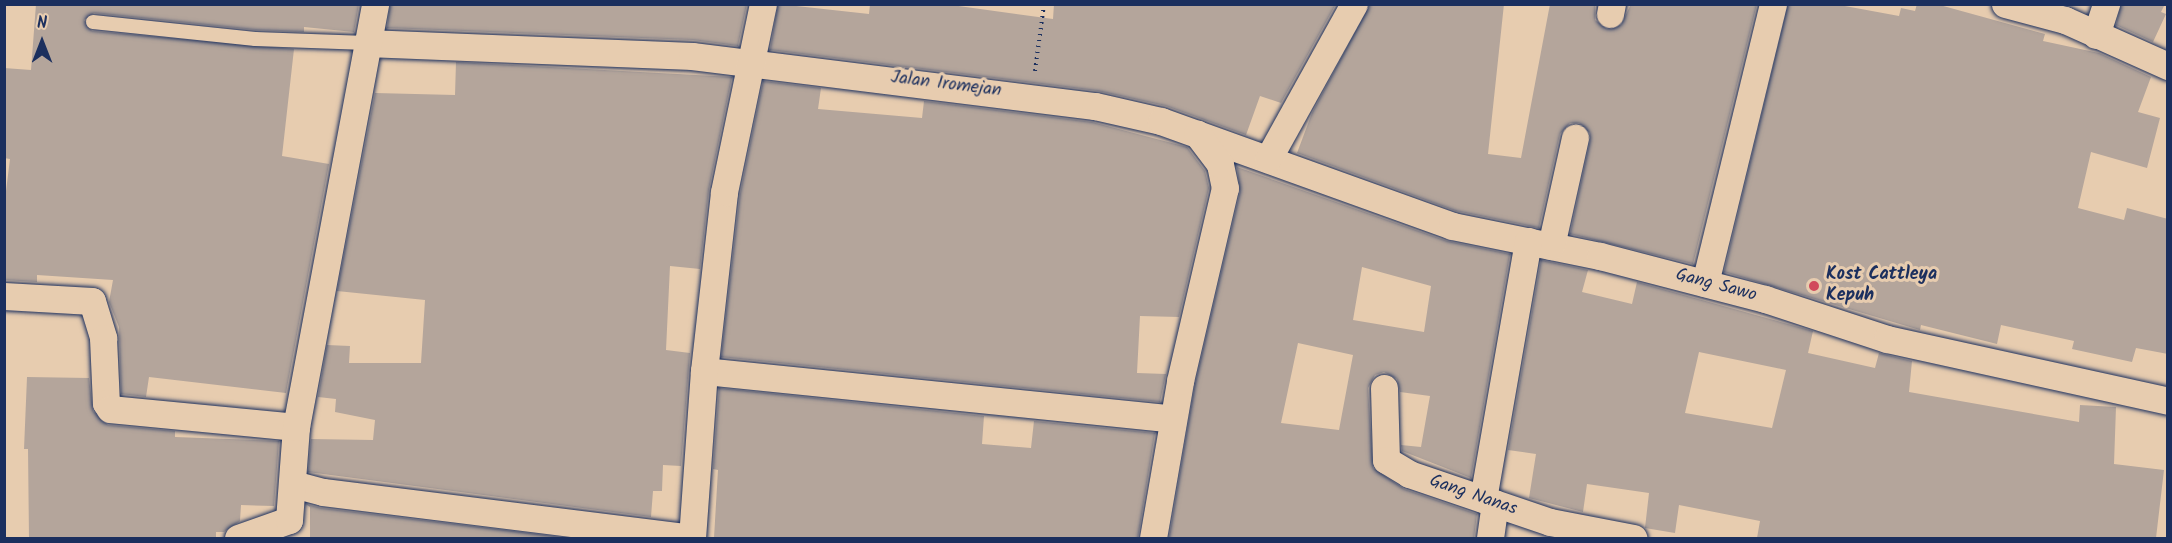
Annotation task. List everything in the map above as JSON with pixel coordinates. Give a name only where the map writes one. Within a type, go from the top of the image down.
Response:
[{"type":"street","points":[[238,538],[289,520],[296,427],[375,4]]},
{"type":"street","points":[[292,484],[322,492],[692,538],[704,371],[724,192],[763,4]]},
{"type":"street","points":[[1268,159],[1354,4]]},
{"type":"street","points":[[1705,283],[1773,4]]},
{"type":"street","points":[[2005,4],[2065,20],[2168,66]]},
{"type":"street","points":[[2096,35],[2106,4]]},
{"type":"street","name":"Jalan Iromejan","points":[[367,43],[650,53],[751,62],[1032,95],[1129,114],[1197,134],[1268,159]]},
{"type":"street","points":[[1153,538],[1173,419],[1225,188],[1220,164],[1197,134]]},
{"type":"street","points":[[1490,538],[1489,501],[1540,244],[1575,138]]},
{"type":"street","name":"Gang Sawo","points":[[1268,159],[1452,226],[1705,283],[1887,339],[2168,401]]},
{"type":"street","points":[[4,296],[92,301],[103,338],[106,403],[110,409],[296,427]]},
{"type":"street","points":[[704,371],[1173,419]]},
{"type":"street","name":"Gang Nanas","points":[[1384,388],[1386,460],[1409,474],[1550,522],[1633,538]]},
{"type":"lane","points":[[93,22],[255,39],[367,43]]},
{"type":"path","points":[[1032,95],[1044,4]]},
{"type":"building","points":[[36,4],[359,4],[354,32],[304,27],[304,32],[256,30],[94,13],[84,20],[92,31],[294,49],[282,156],[329,164],[286,393],[149,377],[146,397],[121,394],[119,327],[109,302],[113,280],[37,275],[37,282],[4,280],[4,207],[10,159],[4,158],[4,68],[31,70]]},
{"type":"building","points":[[390,4],[747,4],[738,46],[693,40],[387,28]]},
{"type":"building","points":[[778,4],[869,14],[870,4],[944,4],[1053,19],[1054,4],[1336,4],[1281,103],[1260,96],[1246,135],[1166,106],[1098,91],[770,50]]},
{"type":"building","points":[[1370,4],[1504,4],[1488,154],[1521,158],[1550,4],[1595,6],[1595,20],[1607,29],[1621,25],[1631,4],[1757,4],[1693,264],[1570,234],[1590,141],[1590,133],[1579,123],[1570,123],[1560,134],[1539,228],[1456,211],[1297,153],[1312,113]]},
{"type":"building","points":[[1788,4],[1834,4],[1899,16],[1901,8],[1915,11],[1917,4],[1936,4],[2045,34],[2043,41],[2099,53],[2151,77],[2138,112],[2160,118],[2147,168],[2091,152],[2078,208],[2124,220],[2127,208],[2168,219],[2168,354],[2136,348],[2132,362],[2072,349],[2074,341],[2001,325],[1997,344],[1921,325],[1920,330],[1724,272]]},
{"type":"building","points":[[2121,4],[2165,4],[2161,12],[2166,14],[2153,42],[2116,25]]},
{"type":"building","points":[[456,62],[732,77],[709,189],[700,269],[670,266],[666,350],[690,353],[681,466],[663,465],[662,491],[653,491],[651,517],[308,472],[311,439],[373,440],[375,420],[335,412],[336,399],[318,397],[327,345],[350,346],[349,363],[421,363],[425,300],[337,291],[375,93],[455,95]]},
{"type":"building","points":[[763,81],[821,88],[818,109],[922,118],[924,101],[1092,122],[1187,147],[1205,171],[1209,188],[1179,317],[1140,316],[1137,373],[1166,374],[1160,402],[721,357],[740,194]]},
{"type":"building","points":[[1237,167],[1447,241],[1510,254],[1471,478],[1402,451],[1401,445],[1421,447],[1430,396],[1400,392],[1397,379],[1384,372],[1375,375],[1368,388],[1373,468],[1404,489],[1477,514],[1474,538],[1169,538],[1195,384],[1240,192]],"holes":[[[1362,267],[1431,286],[1424,332],[1353,320]],[[1298,343],[1353,355],[1339,430],[1281,423]]]},
{"type":"building","points":[[1541,260],[1588,270],[1582,292],[1632,304],[1637,282],[1813,331],[1808,353],[1875,368],[1879,353],[1912,361],[1909,392],[2079,422],[2080,405],[2116,407],[2114,464],[2164,470],[2156,538],[1757,538],[1760,521],[1679,505],[1675,533],[1645,528],[1649,493],[1587,484],[1583,512],[1529,498],[1536,454],[1508,450]],"holes":[[[1699,352],[1786,370],[1772,428],[1685,413]]]},
{"type":"building","points":[[27,377],[89,378],[93,411],[108,425],[175,431],[175,437],[279,441],[274,506],[241,505],[240,521],[224,532],[216,532],[216,538],[29,538],[28,449],[24,449]]},
{"type":"building","points":[[719,388],[984,416],[982,444],[1031,448],[1034,421],[1155,433],[1138,538],[714,538],[718,470],[713,469]]},
{"type":"building","points":[[306,504],[321,508],[569,538],[310,538],[310,507]]},
{"type":"place","name":"Kost Cattleya Kepuh","points":[[1814,286]]}]
